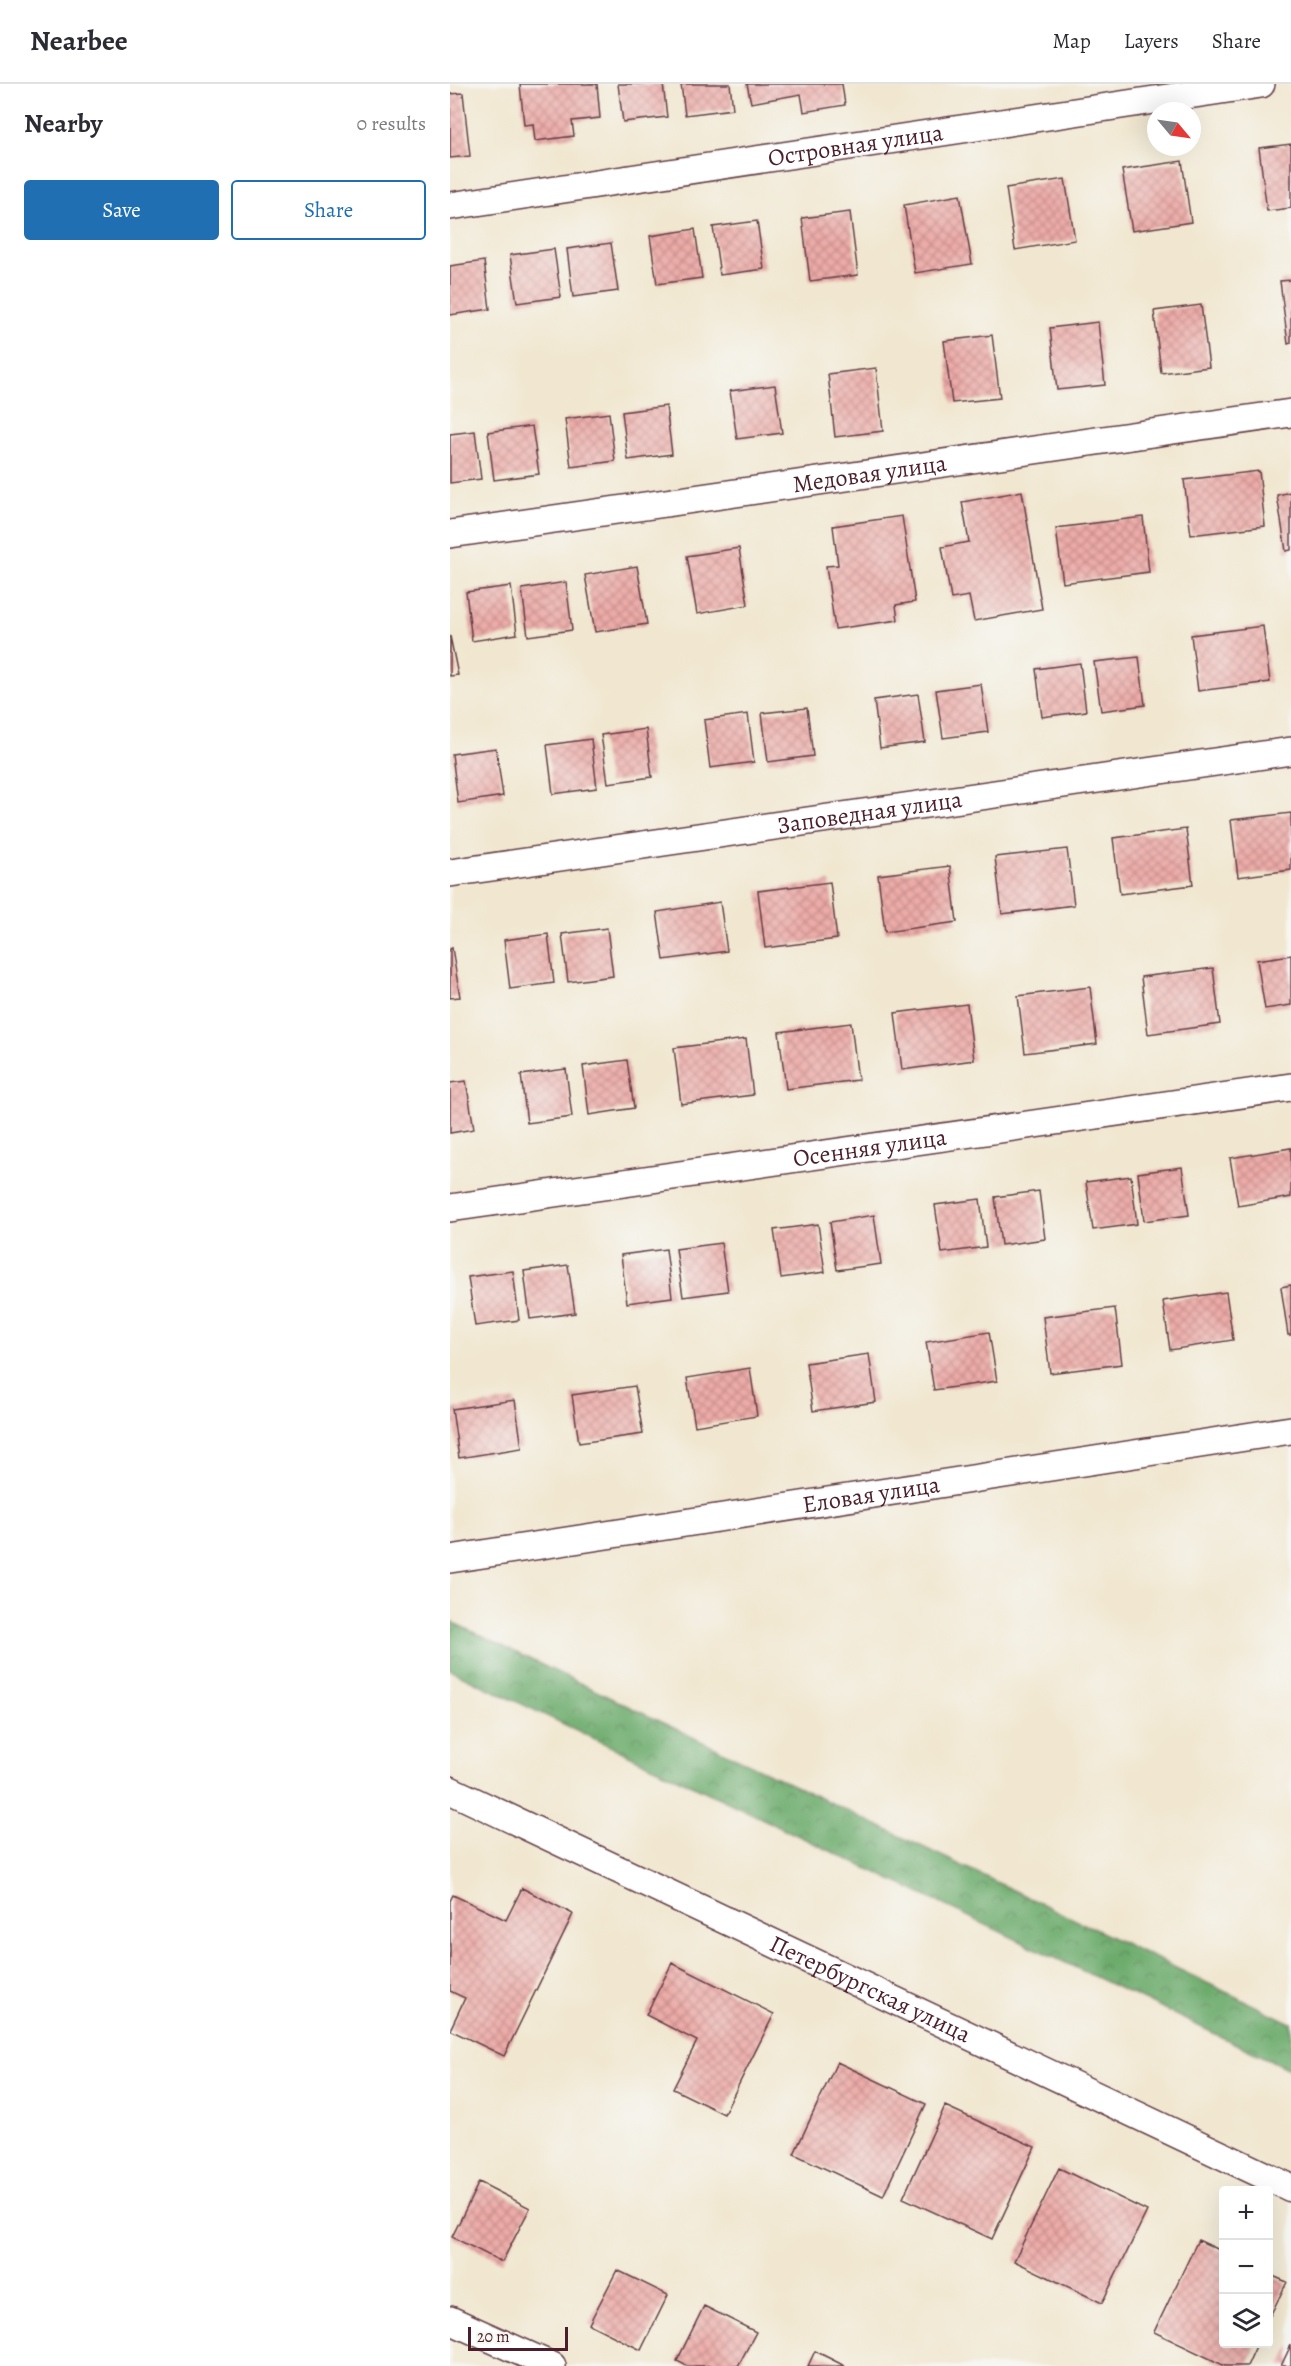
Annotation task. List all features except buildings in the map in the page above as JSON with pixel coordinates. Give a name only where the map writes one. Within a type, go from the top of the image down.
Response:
[{"type":"street","name":"Островная улица","points":[[450,206],[1261,84]]},
{"type":"street","name":"Медовая улица","points":[[450,534],[1291,414]]},
{"type":"street","name":"Заповедная улица","points":[[450,873],[1291,751]]},
{"type":"street","name":"Осенняя улица","points":[[450,1208],[1291,1086]]},
{"type":"street","name":"Еловая улица","points":[[450,1558],[1291,1430]]},
{"type":"street","name":"Петербургская улица","points":[[450,1790],[1291,2188]]},
{"type":"street","points":[[450,2320],[552,2366]]},
{"type":"green space","points":[[450,1621],[1291,2023],[1291,2070],[450,1670]]}]
